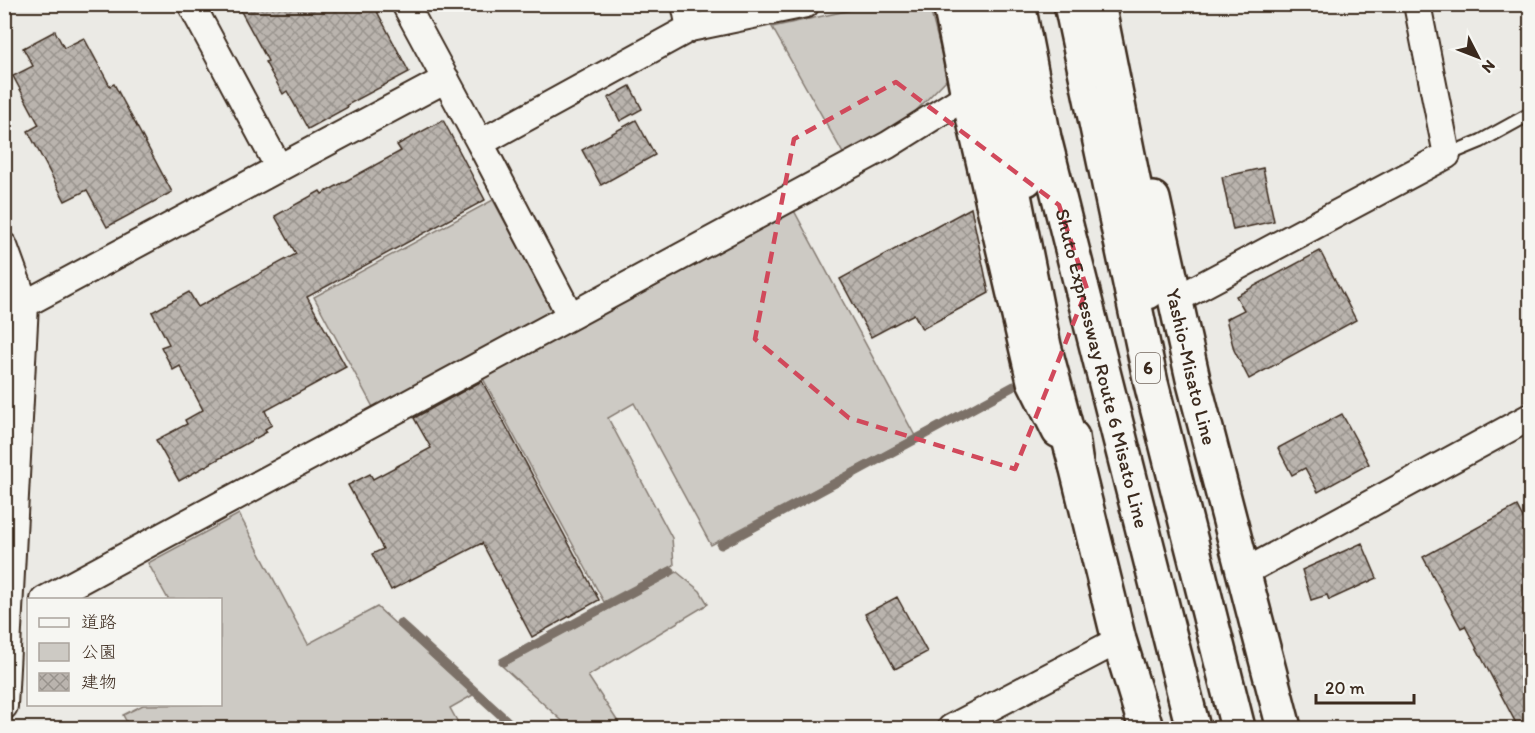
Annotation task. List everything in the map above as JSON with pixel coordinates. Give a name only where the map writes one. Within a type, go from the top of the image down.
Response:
[{"type":"main road","points":[[950,4],[968,95],[1034,381],[1076,465]]},
{"type":"main road","points":[[976,4],[1044,346],[1119,640],[1146,729]]},
{"type":"main road","points":[[997,4],[1030,207],[1058,339],[1076,465]]},
{"type":"main road","name":"Shuto Expressway Route 6 Misato Line","points":[[1018,4],[1044,138],[1192,729]]},
{"type":"main road","name":"6","points":[[1071,4],[1151,383],[1238,729]]},
{"type":"main road","points":[[1098,4],[1146,246],[1151,383]]},
{"type":"main road","name":"Yashio-Misato Line","points":[[1109,4],[1193,379],[1284,729]]},
{"type":"street","points":[[191,4],[279,168]]},
{"type":"street","points":[[405,4],[570,315]]},
{"type":"street","points":[[480,143],[688,16],[806,4]]},
{"type":"street","points":[[1175,300],[1447,155],[1417,4]]},
{"type":"street","points":[[25,304],[446,79]]},
{"type":"street","points":[[48,598],[888,145],[968,95]]},
{"type":"street","points":[[4,246],[25,304],[19,613],[4,706]]},
{"type":"street","points":[[1243,573],[1530,417]]},
{"type":"street","points":[[951,729],[1119,640]]},
{"type":"lane","points":[[1447,155],[1481,141],[1530,114]]},
{"type":"highlighted area","points":[[896,82],[1059,205],[1087,289],[1015,469],[849,418],[755,339],[794,139]]},
{"type":"green space","points":[[874,5],[929,5],[948,78],[906,121],[844,155],[772,27]]},
{"type":"green space","points":[[493,200],[553,311],[374,409],[314,297]]},
{"type":"green space","points":[[791,205],[915,436],[711,545],[634,403],[608,418],[672,538],[674,565],[604,602],[480,373]]},
{"type":"green space","points":[[239,514],[308,644],[377,607],[473,695],[450,708],[461,728],[357,728],[354,725],[347,728],[130,728],[123,715],[141,706],[222,706],[222,598],[167,598],[148,563]]},
{"type":"green space","points":[[677,572],[700,591],[708,604],[588,676],[622,728],[570,728],[502,666]]},
{"type":"building","points":[[237,4],[373,4],[409,72],[308,129],[287,91],[283,94]]},
{"type":"building","points":[[55,31],[64,48],[84,38],[110,86],[114,84],[172,192],[107,227],[87,190],[65,201],[28,131],[39,125],[13,76],[33,66],[23,48]]},
{"type":"building","points":[[630,86],[642,109],[620,121],[608,98]]},
{"type":"building","points":[[443,120],[485,200],[307,297],[346,367],[265,411],[272,425],[265,429],[267,432],[179,481],[156,440],[187,424],[185,420],[203,410],[180,366],[173,370],[161,347],[169,344],[152,312],[189,292],[198,307],[296,254],[275,216],[320,191],[322,194],[401,151],[397,145]]},
{"type":"building","points":[[636,120],[655,155],[601,185],[582,150]]},
{"type":"building","points":[[1263,168],[1274,221],[1233,230],[1222,177]]},
{"type":"building","points":[[971,208],[989,293],[922,329],[914,314],[871,337],[840,279]]},
{"type":"building","points":[[1320,251],[1356,320],[1249,379],[1234,350],[1226,319],[1244,310],[1236,296]]},
{"type":"building","points":[[482,381],[599,600],[532,637],[482,543],[391,590],[372,554],[383,549],[348,485],[370,474],[373,479],[431,448],[414,418]]},
{"type":"building","points":[[1342,414],[1369,464],[1318,492],[1305,468],[1292,475],[1278,448]]},
{"type":"building","points":[[1517,506],[1530,531],[1530,729],[1519,729],[1465,626],[1461,628],[1423,557]]},
{"type":"building","points":[[1362,543],[1377,578],[1329,600],[1327,595],[1311,600],[1302,570]]},
{"type":"building","points":[[897,597],[927,652],[895,669],[865,614]]},
{"type":"waterway","points":[[721,545],[1014,386]]},
{"type":"waterway","points":[[503,662],[671,571]]},
{"type":"waterway","points":[[400,623],[515,728]]}]
